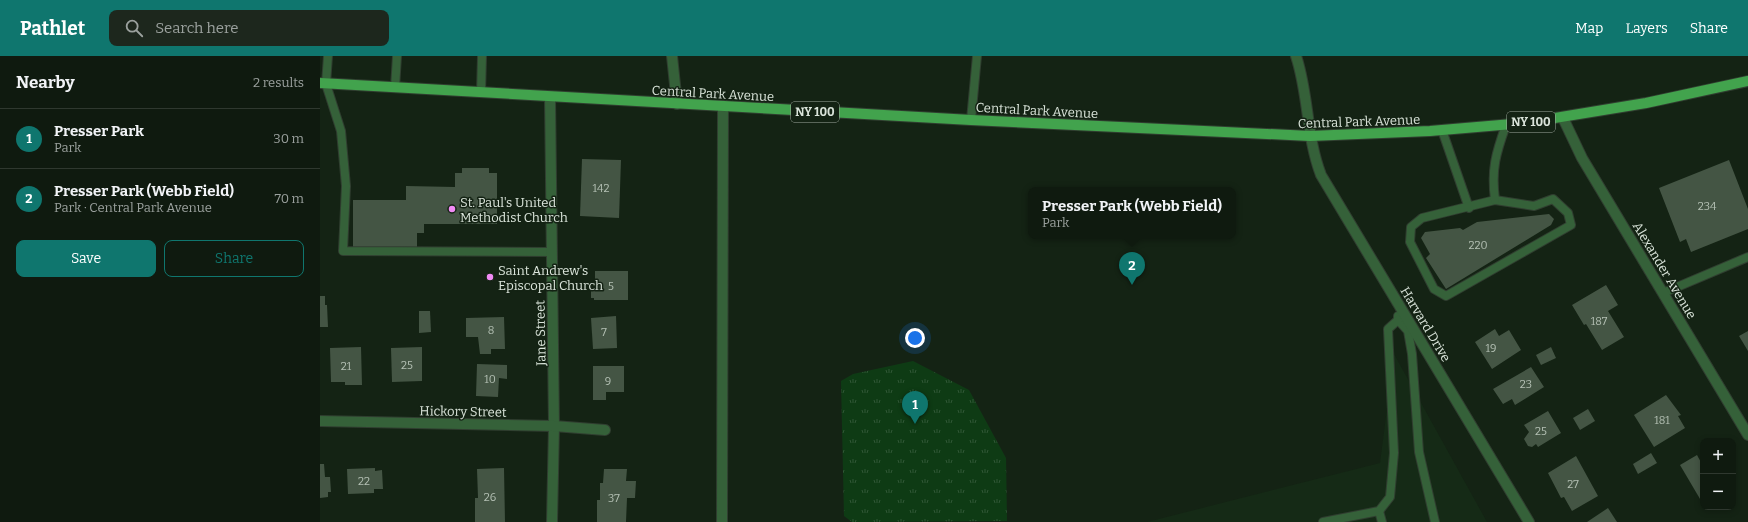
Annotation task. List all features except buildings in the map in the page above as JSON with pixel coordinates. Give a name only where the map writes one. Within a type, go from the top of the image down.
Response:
[{"type":"main road","name":"Central Park Avenue","points":[[323,84],[971,120],[1310,136],[1365,135],[1442,130],[1506,125],[1563,118],[1676,97],[1748,81]]},
{"type":"street","points":[[672,56],[677,104]]},
{"type":"street","name":"Harvard Drive","points":[[1296,56],[1303,78],[1310,136],[1321,175],[1529,522]]},
{"type":"street","name":"Jane Street","points":[[550,96],[554,426],[552,522]]},
{"type":"street","points":[[722,522],[723,106]]},
{"type":"street","name":"Alexander Avenue","points":[[1563,118],[1582,158],[1748,434]]},
{"type":"street","name":"Hickory Street","points":[[320,421],[554,426],[605,430]]},
{"type":"lane","points":[[328,56],[323,84],[341,131],[346,186],[343,251],[552,252]]},
{"type":"lane","points":[[395,88],[397,56]]},
{"type":"lane","points":[[481,92],[482,56]]},
{"type":"lane","points":[[971,120],[977,56]]},
{"type":"lane","points":[[1495,200],[1492,180],[1496,152],[1506,125]]},
{"type":"lane","points":[[1442,130],[1469,208]]},
{"type":"lane","points":[[1553,199],[1568,213],[1571,225],[1446,296],[1434,289],[1410,242],[1411,228],[1422,218],[1469,208],[1495,200],[1534,206],[1553,199]]},
{"type":"lane","points":[[1663,293],[1748,258]]},
{"type":"lane","points":[[1398,303],[1398,320],[1408,331],[1412,354],[1419,452],[1435,522]]},
{"type":"lane","points":[[1323,522],[1379,512],[1390,497],[1394,453],[1388,329],[1398,320]]},
{"type":"lane","points":[[1379,512],[1382,522]]},
{"type":"shaded area","points":[[1394,354],[1487,522],[1147,522],[1380,463]]},
{"type":"green space","points":[[913,361],[969,390],[1006,458],[1007,521],[852,522],[844,516],[841,381],[853,374]]},
{"type":"place","name":"St. Paul's United Methodist Church","points":[[452,209]]},
{"type":"place","name":"Saint Andrew's Episcopal Church","points":[[490,277]]},
{"type":"place","name":"Presser Park (Webb Field)","points":[[1132,285]]},
{"type":"place","name":"Presser Park","points":[[915,424]]}]
